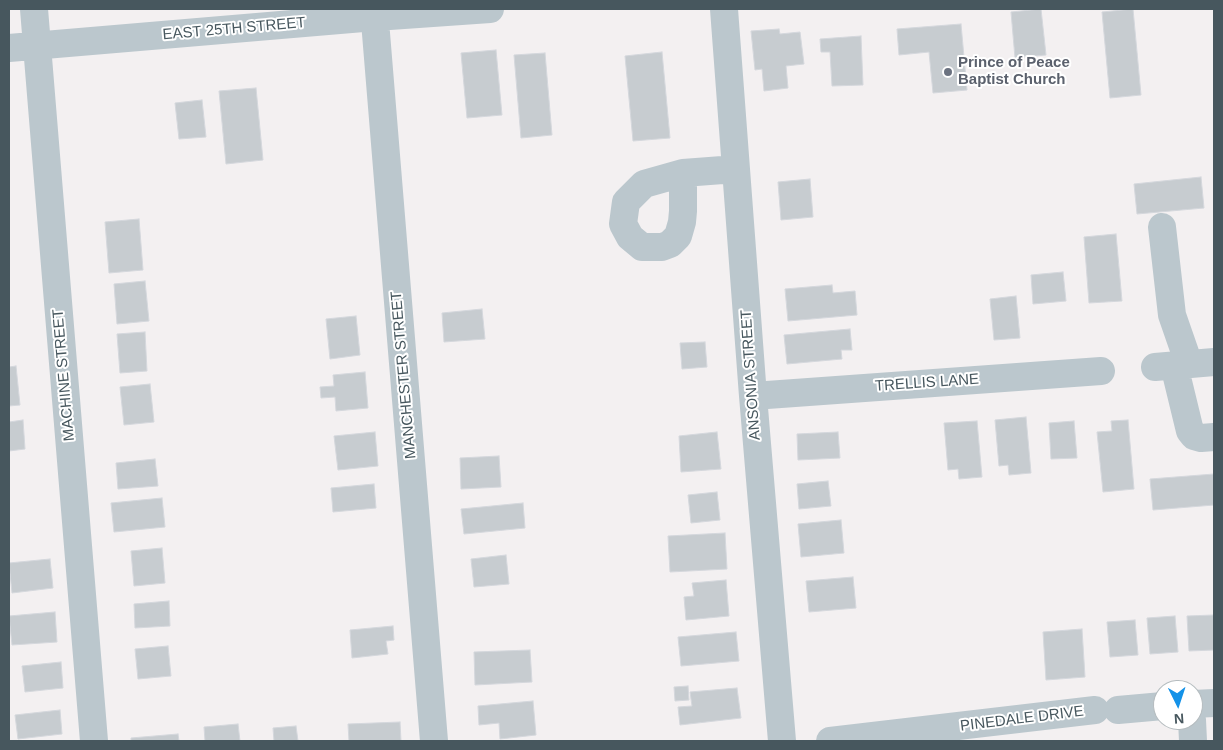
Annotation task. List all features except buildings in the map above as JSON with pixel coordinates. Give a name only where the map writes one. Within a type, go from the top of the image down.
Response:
[{"type":"street","name":"MACHINE STREET","points":[[34,9],[94,741]]},
{"type":"street","name":"EAST 25TH STREET","points":[[9,48],[375,13],[490,9]]},
{"type":"street","name":"ANSONIA STREET","points":[[724,9],[753,396],[782,741]]},
{"type":"street","name":"MANCHESTER STREET","points":[[375,13],[434,741]]},
{"type":"street","points":[[683,173],[736,169]]},
{"type":"street","points":[[1162,227],[1172,315],[1183,365],[1190,431],[1194,436],[1201,438],[1214,437]]},
{"type":"street","name":"TRELLIS LANE","points":[[753,396],[1101,371]]},
{"type":"street","name":"PINEDALE DRIVE","points":[[830,741],[1106,710],[1153,707]]},
{"type":"place","name":"Prince of Peace Baptist Church","points":[[948,72]]}]
